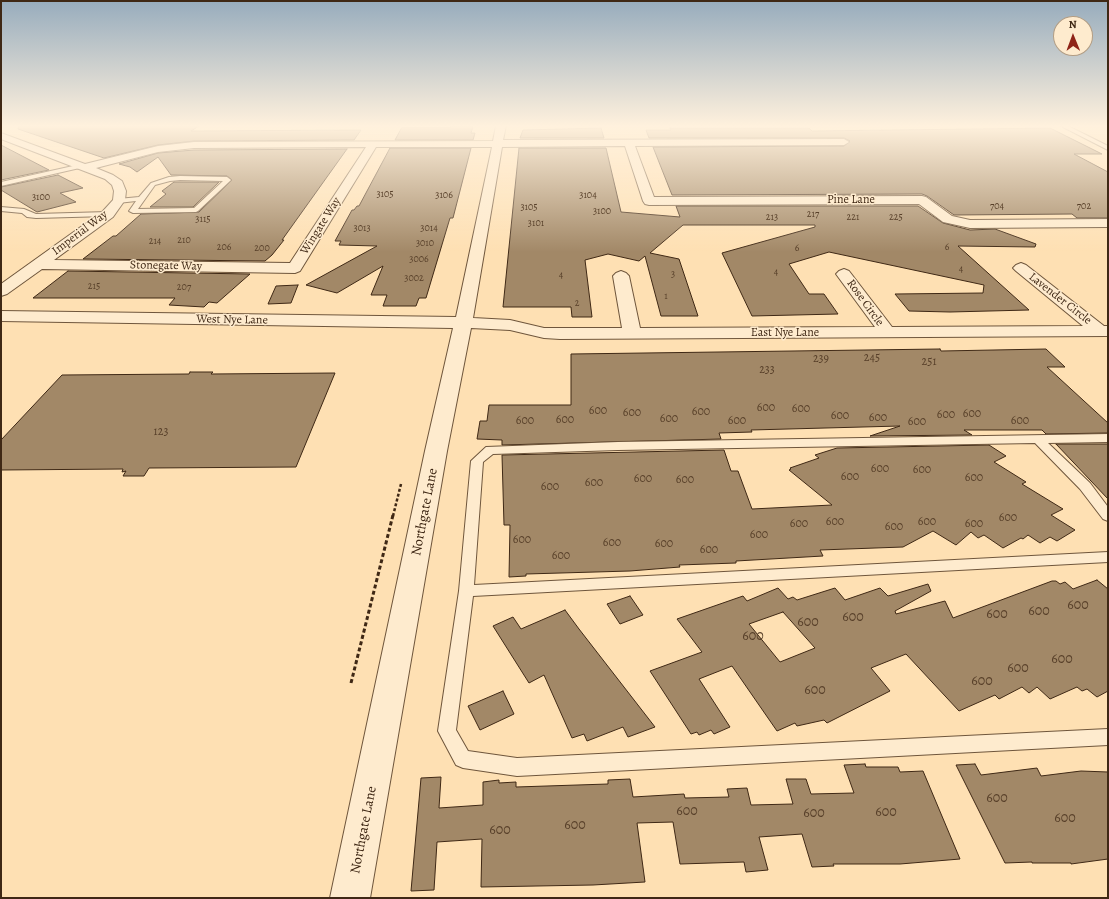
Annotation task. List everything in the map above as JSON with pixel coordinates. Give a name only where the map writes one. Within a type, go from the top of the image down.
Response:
[{"type":"street","name":"Imperial Way","points":[[1,291],[108,214],[118,201],[120,191],[118,184],[109,176],[87,168]]},
{"type":"street","name":"Wingate Way","points":[[295,268],[358,168]]},
{"type":"street","name":"Northgate Lane","points":[[350,898],[436,451],[463,324],[493,168]]},
{"type":"street","name":"Pine Lane","points":[[638,168],[649,201],[922,200],[948,219],[970,224],[1108,223]]},
{"type":"street","name":"Stonegate Way","points":[[37,264],[295,268]]},
{"type":"street","name":"Lavender Circle","points":[[1021,268],[1103,331]]},
{"type":"street","name":"Rose Circle","points":[[844,274],[887,332]]},
{"type":"street","points":[[622,276],[632,334]]},
{"type":"street","name":"West Nye Lane","points":[[1,316],[463,324]]},
{"type":"street","name":"East Nye Lane","points":[[463,324],[510,325],[544,333],[560,334],[1103,331]]},
{"type":"lane","points":[[1,184],[79,168]]},
{"type":"lane","points":[[118,201],[141,199],[153,184],[169,179],[228,179],[196,210],[132,211],[141,199]]},
{"type":"lane","points":[[1,209],[24,211],[30,215],[36,216],[108,214]]},
{"type":"lane","points":[[36,216],[29,223],[97,222]]},
{"type":"lane","points":[[1108,438],[626,445],[490,450],[477,461],[466,591],[447,731],[463,759],[517,767],[1108,737]]},
{"type":"lane","points":[[1038,440],[1085,486],[1108,516]]},
{"type":"lane","points":[[466,591],[1108,557]]},
{"type":"path","points":[[351,683],[400,484]]},
{"type":"building","points":[[1,168],[45,168],[49,170],[1,180]]},
{"type":"building","points":[[131,168],[143,168],[137,172]]},
{"type":"building","points":[[166,168],[333,168],[282,240],[284,240],[265,261],[83,259],[113,236],[116,236],[141,214],[199,212],[232,180],[227,176],[171,175]]},
{"type":"building","points":[[379,168],[466,168],[453,218],[450,218],[426,298],[419,298],[416,306],[383,306],[387,295],[371,295],[383,266],[337,293],[306,285],[377,246],[339,245],[341,241],[335,241],[352,210],[359,206]]},
{"type":"building","points":[[517,168],[611,168],[621,212],[680,217],[676,206],[918,206],[943,223],[970,230],[995,229],[1036,244],[1035,247],[958,246],[1029,310],[950,312],[909,311],[895,294],[983,293],[984,285],[829,252],[789,264],[809,294],[824,294],[838,314],[752,316],[722,253],[815,227],[815,225],[683,225],[650,253],[679,259],[698,316],[661,316],[645,256],[639,261],[608,254],[585,260],[592,317],[572,317],[571,307],[503,307]]},
{"type":"building","points":[[661,168],[1100,168],[1108,172],[1108,218],[1077,218],[1072,214],[954,215],[922,194],[672,195]]},
{"type":"building","points":[[58,175],[83,188],[60,193],[76,202],[37,212],[1,190],[1,187]]},
{"type":"building","points":[[174,182],[219,182],[193,207],[150,207],[166,194],[162,191]]},
{"type":"building","points":[[68,271],[250,274],[217,303],[209,302],[204,307],[169,305],[175,298],[33,298]]},
{"type":"building","points":[[298,285],[291,303],[268,304],[276,286]]},
{"type":"building","points":[[940,349],[941,351],[1046,349],[1065,367],[1047,367],[1108,423],[1108,433],[1046,434],[1042,430],[964,430],[972,435],[870,436],[900,426],[751,430],[752,432],[719,433],[721,439],[502,445],[502,440],[477,439],[480,421],[487,421],[489,405],[571,405],[571,354]]},
{"type":"building","points":[[190,372],[213,372],[211,374],[335,373],[296,467],[149,468],[144,476],[123,476],[126,471],[122,472],[123,469],[1,470],[1,440],[62,375],[189,374]]},
{"type":"building","points":[[1056,444],[1108,444],[1108,499]]},
{"type":"building","points":[[989,445],[1006,456],[994,462],[1026,482],[1022,484],[1063,509],[1051,515],[1075,530],[1057,541],[1050,537],[1040,543],[1028,535],[1023,539],[1021,538],[1003,548],[984,535],[978,538],[971,532],[956,545],[933,531],[903,547],[820,550],[823,556],[736,561],[736,563],[679,565],[680,567],[630,571],[526,574],[526,576],[509,577],[510,525],[504,525],[502,455],[724,450],[731,471],[738,471],[752,509],[832,505],[789,470],[791,469],[790,468],[819,458],[815,455],[837,448]]},
{"type":"building","points":[[1097,580],[1108,589],[1108,691],[1097,697],[1087,689],[1082,691],[1077,687],[1050,699],[1037,687],[1029,693],[1022,687],[999,699],[995,695],[959,711],[906,654],[871,668],[890,691],[827,723],[824,720],[797,726],[795,723],[777,731],[732,666],[699,679],[730,727],[714,734],[711,730],[699,735],[697,732],[691,734],[650,671],[702,652],[677,619],[743,596],[747,601],[778,588],[788,599],[793,597],[797,600],[835,588],[845,600],[880,588],[888,596],[928,584],[931,591],[895,611],[896,614],[945,601],[953,618],[1052,581],[1056,581],[1060,584],[1065,582],[1073,589]],"holes":[[[783,612],[815,648],[780,662],[749,624]]]},
{"type":"building","points":[[630,596],[643,615],[620,624],[607,604]]},
{"type":"building","points":[[565,610],[655,727],[628,737],[623,727],[587,741],[584,734],[572,738],[544,675],[529,683],[493,626],[513,617],[521,629]]},
{"type":"building","points":[[503,691],[514,714],[480,730],[468,706]]},
{"type":"building","points":[[865,764],[866,767],[898,767],[900,772],[923,771],[960,859],[900,864],[833,864],[834,866],[812,867],[802,834],[759,837],[768,870],[746,872],[744,862],[680,864],[673,822],[637,823],[645,882],[593,885],[481,887],[482,839],[437,842],[434,890],[411,891],[421,778],[441,777],[439,808],[483,805],[483,782],[499,780],[499,783],[516,782],[516,787],[608,784],[608,780],[630,779],[633,797],[684,794],[685,798],[729,797],[727,789],[747,788],[751,805],[793,804],[786,779],[806,779],[811,794],[854,793],[844,765]]},
{"type":"building","points":[[975,764],[981,775],[1037,768],[1041,776],[1081,771],[1108,772],[1108,859],[1071,864],[1032,862],[1005,863],[956,765]]}]
